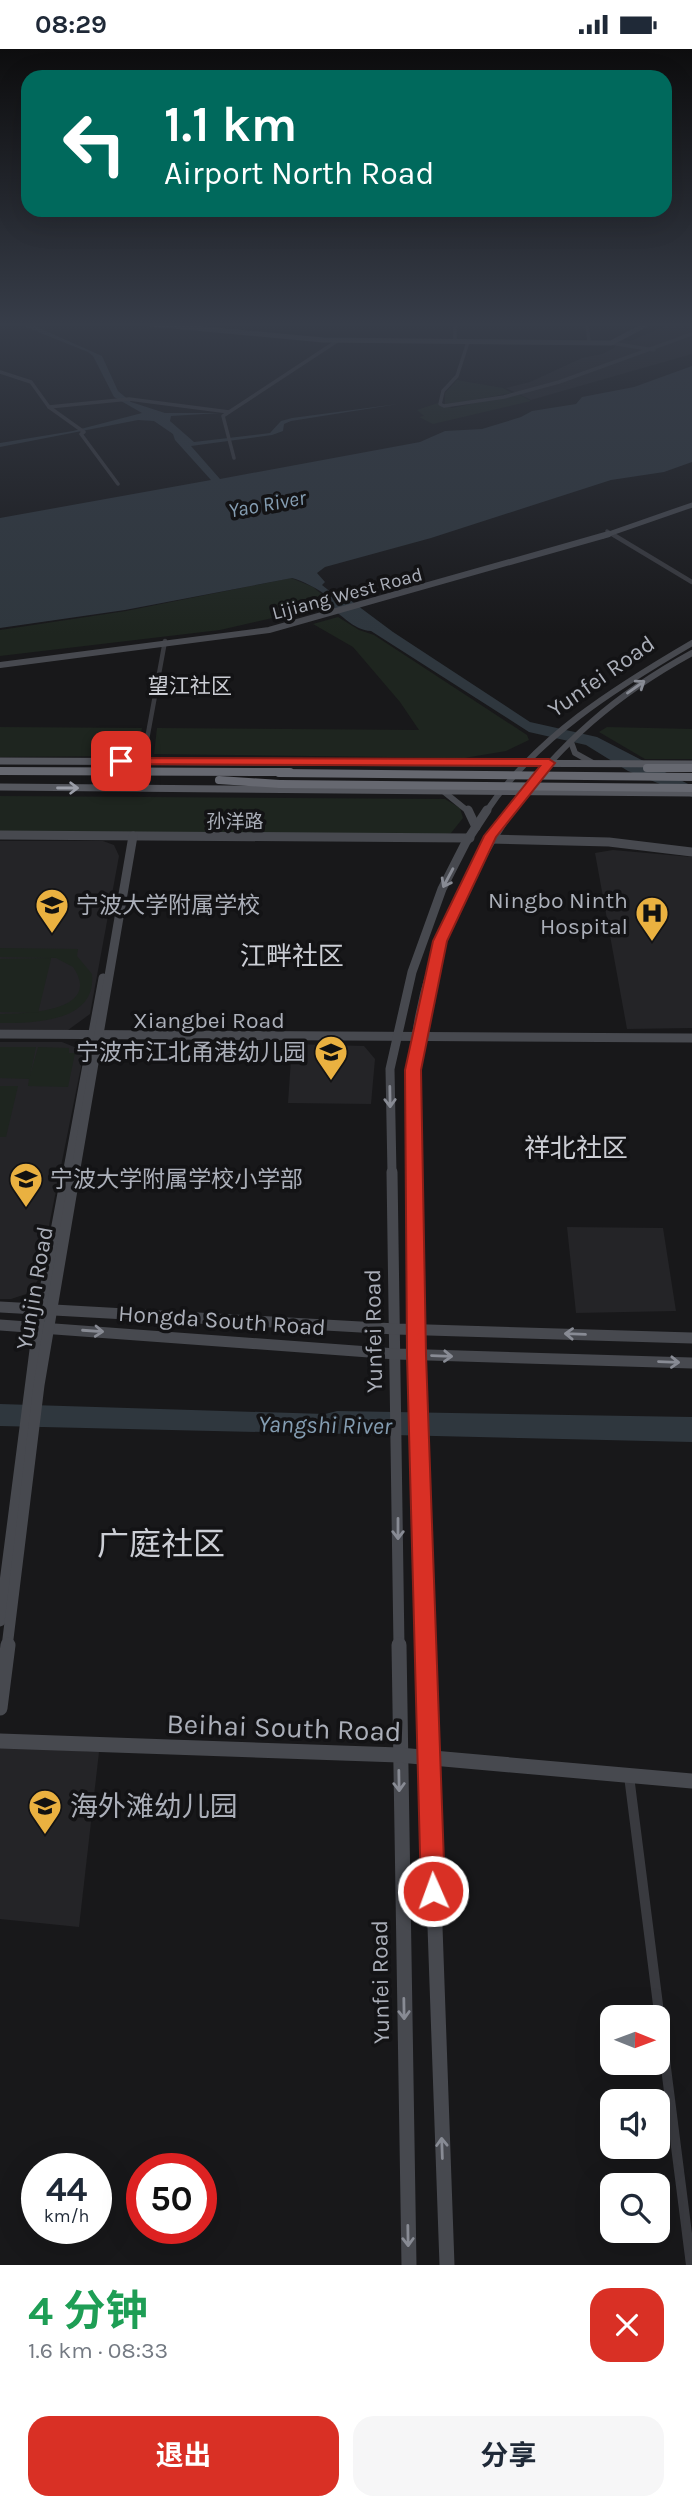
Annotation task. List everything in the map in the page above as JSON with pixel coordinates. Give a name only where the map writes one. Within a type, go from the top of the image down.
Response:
[{"type":"highway","points":[[279,779],[692,766]]},
{"type":"highway","points":[[0,771],[692,791]]},
{"type":"highway","points":[[0,778],[692,779]]},
{"type":"main road","name":"Lijiang West Road","points":[[0,663],[270,630],[609,533],[692,503]]},
{"type":"main road","name":"Yunfei Road","points":[[409,2265],[390,1069],[422,940],[444,886],[476,827],[499,792],[524,763],[567,723],[650,666],[692,643]]},
{"type":"main road","name":"Yunfei Road","points":[[447,2265],[416,1355],[413,1070],[418,1037],[440,941],[489,839],[549,763],[600,712],[668,665],[692,653]]},
{"type":"main road","points":[[571,742],[575,753],[593,763]]},
{"type":"main road","points":[[0,761],[593,763],[692,766]]},
{"type":"main road","points":[[0,787],[672,793],[692,791]]},
{"type":"main road","points":[[443,791],[467,808],[476,827]]},
{"type":"main road","name":"孙洋路","points":[[0,835],[470,838]]},
{"type":"main road","name":"Yunjin Road","points":[[0,1707],[26,1454],[43,1327],[131,836]]},
{"type":"main road","points":[[489,839],[609,842],[692,852]]},
{"type":"main road","name":"Xiangbei Road","points":[[0,1036],[692,1038]]},
{"type":"main road","name":"Hongda South Road","points":[[0,1307],[396,1329],[692,1338]]},
{"type":"main road","name":"Hongda South Road","points":[[0,1325],[396,1354],[692,1363]]},
{"type":"main road","name":"Yunjin Road","points":[[0,1622],[26,1454]]},
{"type":"main road","name":"Beihai South Road","points":[[0,1741],[399,1755],[692,1781]]},
{"type":"street","points":[[77,427],[84,432],[81,434],[118,484]]},
{"type":"street","points":[[226,427],[234,458]]},
{"type":"street","points":[[609,533],[692,582]]},
{"type":"street","points":[[144,761],[165,643]]},
{"type":"street","points":[[629,1776],[691,2265]]},
{"type":"shaded area","points":[[291,578],[313,587],[325,597],[321,600],[324,606],[220,630],[0,656],[0,630],[126,611]]},
{"type":"shaded area","points":[[338,617],[359,630],[374,635],[527,735],[529,740],[506,751],[464,758],[154,754],[157,728],[419,730],[400,702],[353,647],[313,624]]},
{"type":"shaded area","points":[[0,727],[142,728],[137,750],[132,756],[0,757]]},
{"type":"shaded area","points":[[607,727],[692,729],[692,759],[645,759],[599,732]]},
{"type":"shaded area","points":[[0,796],[445,799],[460,808],[463,818],[451,833],[440,835],[0,831]]},
{"type":"shaded area","name":"宁波大学附属学校","points":[[0,841],[103,841],[114,845],[119,856],[90,1014],[68,1030],[0,1029]]},
{"type":"shaded area","name":"Ningbo Ninth Hospital","points":[[613,850],[692,857],[692,1028],[627,1029],[595,853]]},
{"type":"shaded area","points":[[0,948],[78,949],[77,956],[92,974],[91,990],[84,1002],[74,1011],[60,1017],[0,1023],[0,1014],[42,1011],[70,1002],[78,993],[80,982],[73,967],[56,958],[0,957]]},
{"type":"shaded area","points":[[51,958],[38,1013],[0,1012],[0,959]]},
{"type":"shaded area","name":"宁波大学附属学校小学部","points":[[0,1042],[62,1042],[77,1048],[83,1057],[38,1280],[29,1293],[11,1299],[0,1299]]},
{"type":"shaded area","name":"宁波市江北甬港幼儿园","points":[[292,1044],[364,1046],[375,1059],[371,1104],[288,1103]]},
{"type":"shaded area","points":[[0,1047],[36,1047],[30,1076],[38,1047],[69,1048],[69,1053],[75,1053],[68,1087],[28,1086],[29,1079],[0,1078]]},
{"type":"shaded area","points":[[0,1086],[18,1086],[6,1137],[0,1137]]},
{"type":"shaded area","points":[[567,1227],[663,1228],[676,1311],[576,1313]]},
{"type":"shaded area","name":"海外滩幼儿园","points":[[0,1747],[99,1752],[79,1927],[0,1919]]},
{"type":"water","points":[[100,427],[0,447],[0,443]]},
{"type":"water","name":"Yao River","points":[[163,427],[177,427],[194,442],[270,433],[275,427],[284,427],[283,431],[272,435],[191,446],[220,479],[420,442],[445,431],[487,427],[692,427],[692,462],[664,472],[611,480],[431,538],[325,567],[317,573],[325,582],[322,585],[332,593],[342,594],[393,632],[530,722],[597,737],[692,786],[692,797],[628,771],[586,745],[529,732],[371,631],[358,628],[324,601],[328,597],[292,578],[125,610],[0,628],[0,518],[211,480],[175,440],[173,434]]},
{"type":"water","name":"Yangshi River","points":[[0,1404],[325,1414],[337,1411],[692,1417],[692,1442],[0,1426]]},
{"type":"place","name":"宁波大学附属学校","points":[[52,935]]},
{"type":"place","name":"Ningbo Ninth Hospital","points":[[652,943]]},
{"type":"place","name":"宁波市江北甬港幼儿园","points":[[331,1082]]},
{"type":"place","name":"宁波大学附属学校小学部","points":[[26,1209]]},
{"type":"place","name":"海外滩幼儿园","points":[[45,1836]]},
{"type":"district","name":"望江社区","points":[[190,686]]},
{"type":"district","name":"江畔社区","points":[[292,956]]},
{"type":"district","name":"祥北社区","points":[[576,1148]]},
{"type":"district","name":"广庭社区","points":[[161,1544]]},
{"type":"route","points":[[121,761],[549,763],[490,836],[440,941],[413,1070],[416,1355],[433,1891]]}]
